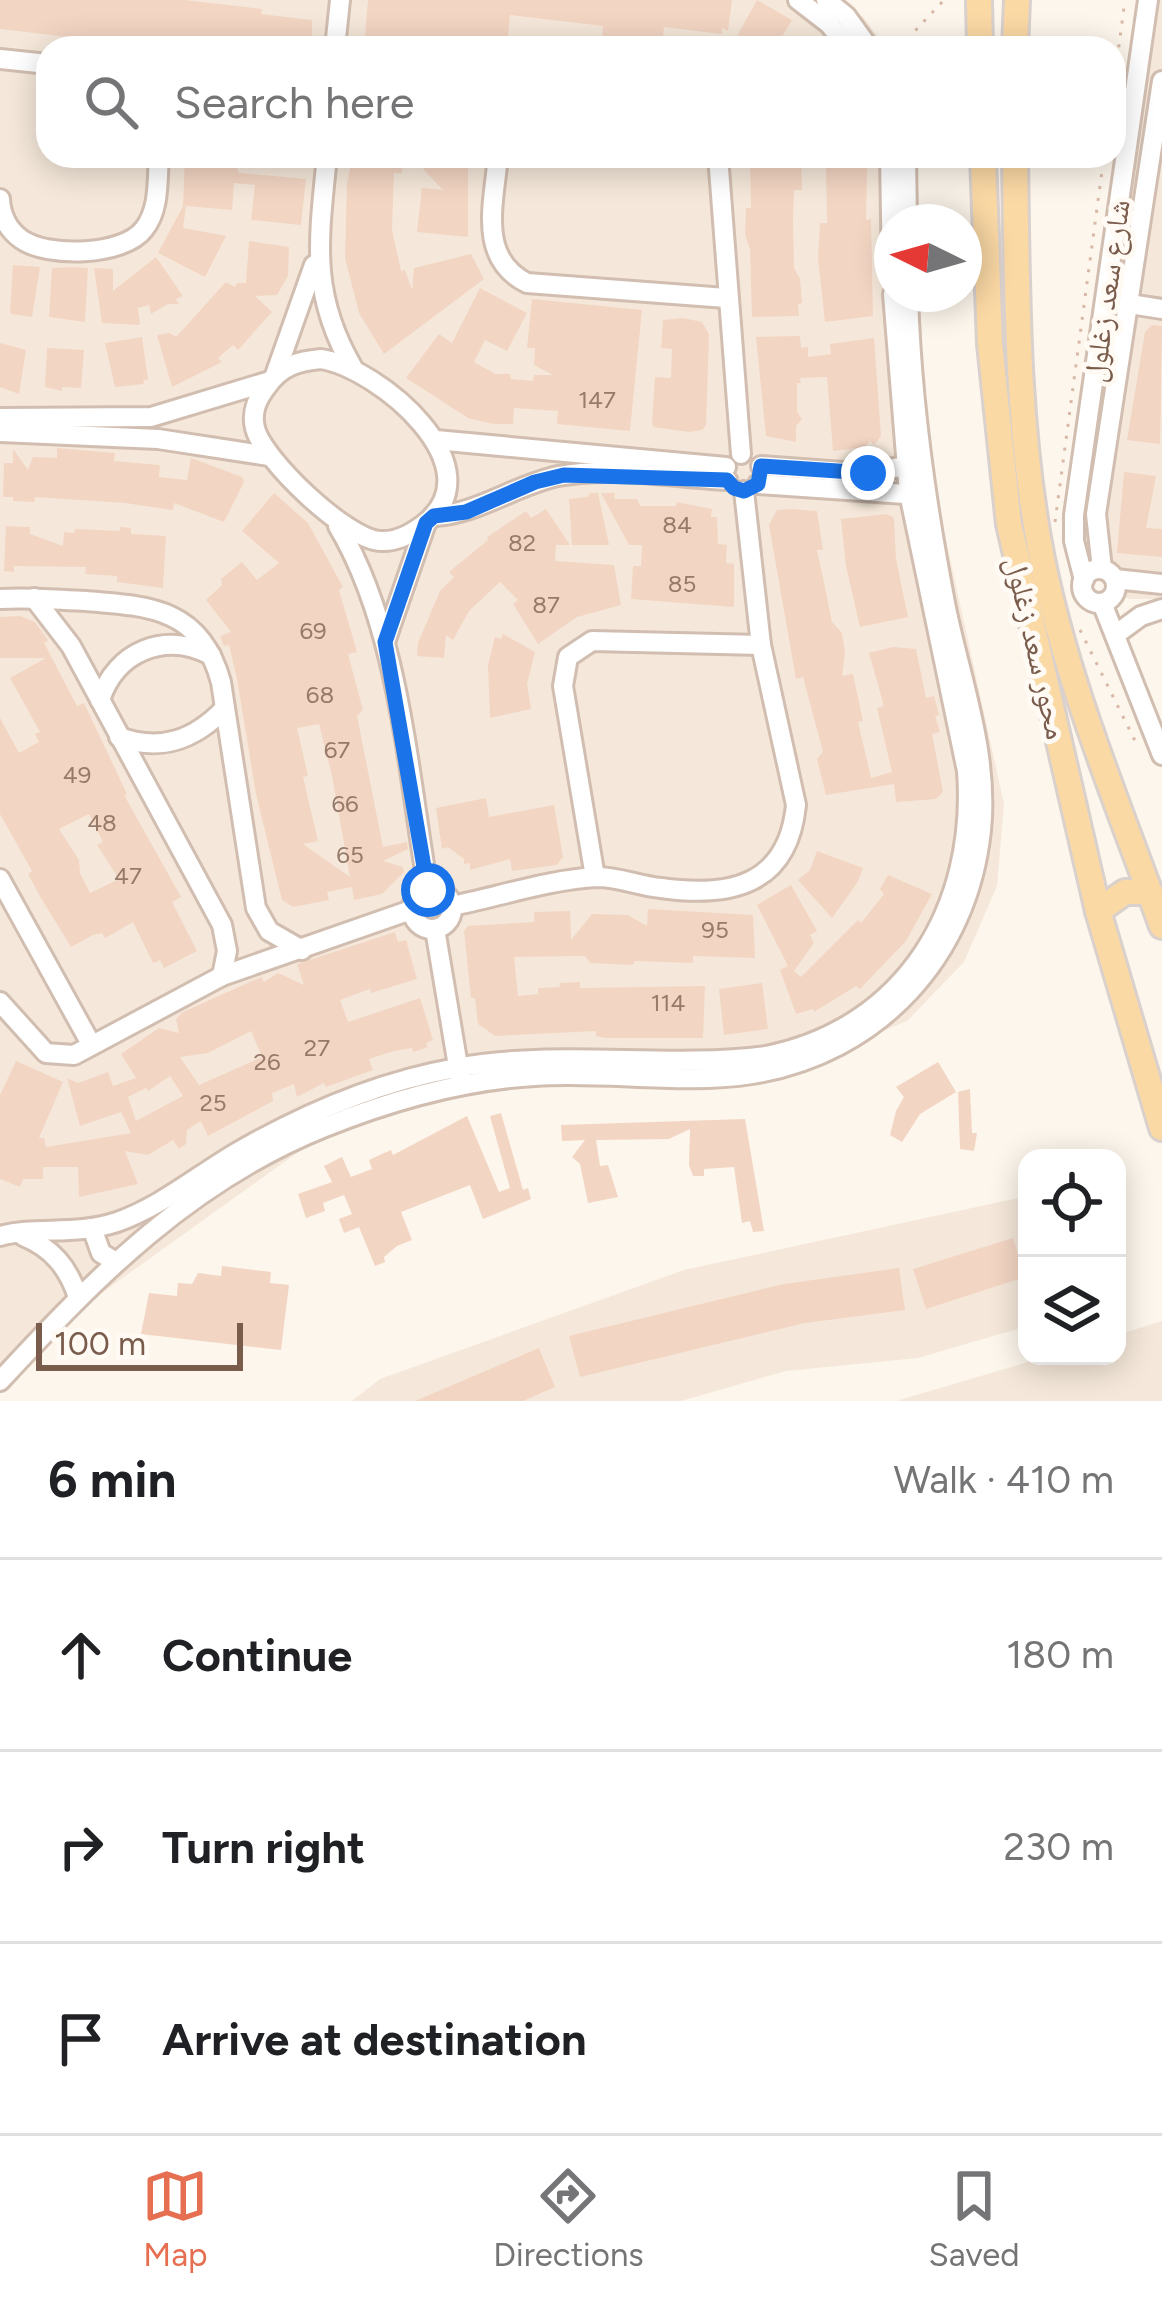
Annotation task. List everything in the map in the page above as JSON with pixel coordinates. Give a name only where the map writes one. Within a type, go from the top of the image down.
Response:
[{"type":"main road","points":[[979,0],[980,36]]},
{"type":"main road","points":[[1016,36],[1017,0]]},
{"type":"main road","name":"محور سعد زغلول","points":[[984,168],[991,344],[1009,524],[1098,911],[1162,1128]]},
{"type":"main road","name":"محور سعد زغلول","points":[[1015,168],[1025,435],[1042,562],[1078,688],[1162,926]]},
{"type":"main road","points":[[1098,911],[1125,892],[1150,892]]},
{"type":"street","points":[[336,36],[340,0]]},
{"type":"street","points":[[798,0],[839,36]]},
{"type":"street","points":[[828,0],[860,36]]},
{"type":"street","name":"شارع سعد زغلول","points":[[1126,156],[1148,0]]},
{"type":"street","points":[[0,59],[36,63]]},
{"type":"street","name":"شارع سعد زغلول","points":[[1108,574],[1095,528],[1130,304],[1156,175],[1162,81]]},
{"type":"street","points":[[0,199],[7,226],[30,245],[120,247],[139,235],[152,217],[158,168]]},
{"type":"street","points":[[326,168],[317,255],[273,378],[254,407],[253,422],[269,456],[352,532],[381,542],[401,538],[430,519],[466,512],[535,482],[564,475],[857,473],[914,466]]},
{"type":"street","points":[[497,168],[492,244],[511,275],[527,283],[726,298]]},
{"type":"street","points":[[452,906],[595,877],[660,888],[737,888],[771,869],[794,826],[796,805],[760,645],[726,298],[719,168]]},
{"type":"street","points":[[890,168],[891,204]]},
{"type":"street","points":[[906,168],[907,204]]},
{"type":"street","points":[[1124,170],[1156,175]]},
{"type":"street","name":"شارع سعد زغلول","points":[[1084,580],[1074,528],[1124,170]]},
{"type":"street","points":[[317,255],[327,314],[353,368],[436,440],[445,458],[447,478],[385,642]]},
{"type":"street","points":[[1130,304],[1162,309]]},
{"type":"street","points":[[4,1232],[92,1228],[119,1221],[314,1110],[384,1086],[460,1077],[534,1061],[740,1059],[794,1051],[843,1030],[891,993],[922,956],[959,880],[969,801],[918,495],[895,312]]},
{"type":"street","points":[[909,312],[914,466]]},
{"type":"street","points":[[0,418],[152,417],[273,378],[299,361],[321,358],[353,368]]},
{"type":"street","points":[[0,432],[158,439],[269,456]]},
{"type":"street","points":[[436,440],[918,495]]},
{"type":"street","points":[[1082,460],[1104,463]]},
{"type":"street","points":[[332,516],[364,577],[385,642],[428,890]]},
{"type":"street","points":[[1162,584],[1090,572],[1084,580],[1086,597],[1102,603],[1162,755]]},
{"type":"street","points":[[1102,603],[1114,594],[1108,574]]},
{"type":"street","points":[[34,598],[71,646],[222,926],[226,951],[221,976]]},
{"type":"street","points":[[0,599],[152,608],[186,625],[211,655],[256,908],[269,931],[302,950]]},
{"type":"street","points":[[1115,635],[1141,616],[1162,609]]},
{"type":"street","points":[[595,877],[563,686],[568,657],[592,641],[760,645]]},
{"type":"street","points":[[100,700],[116,669],[144,649],[178,644],[211,655]]},
{"type":"street","points":[[119,737],[152,745],[174,742],[206,727],[224,709]]},
{"type":"street","points":[[0,879],[92,1044]]},
{"type":"street","points":[[0,1002],[34,1045],[46,1053],[74,1055],[221,976],[411,910],[418,894],[428,890],[446,895],[452,906],[446,923],[435,929],[419,925],[411,910]]},
{"type":"street","points":[[435,929],[460,1077]]},
{"type":"street","points":[[0,1381],[78,1297],[162,1220],[194,1198],[304,1137],[460,1077]]},
{"type":"street","points":[[92,1228],[101,1252],[116,1262]]},
{"type":"street","points":[[4,1232],[42,1245],[65,1268],[78,1297]]},
{"type":"path","points":[[1120,36],[1125,0]]},
{"type":"path","points":[[913,36],[942,2]]},
{"type":"shaded area","points":[[0,0],[841,0],[878,36],[36,36],[36,168],[904,168],[896,204],[874,204],[874,312],[896,312],[1004,804],[997,886],[964,962],[907,1021],[780,1074],[432,1087],[340,1122],[32,1343],[0,1376]]},
{"type":"shaded area","points":[[1156,0],[1162,0],[1162,599],[1130,599],[1095,577],[1082,547]]},
{"type":"shaded area","points":[[1018,1198],[1018,1329],[918,1358],[786,1371],[681,1401],[352,1401],[380,1379],[684,1270]]},
{"type":"shaded area","points":[[1162,1321],[1162,1401],[896,1401],[1018,1365],[1126,1365],[1126,1332]]},
{"type":"building","points":[[0,0],[184,0],[312,20],[312,36],[60,36],[0,29]]},
{"type":"building","points":[[368,0],[732,0],[728,31],[722,28],[722,34],[664,27],[663,36],[602,36],[603,26],[510,15],[508,36],[365,36]]},
{"type":"building","points":[[757,0],[792,20],[782,36],[737,36]]},
{"type":"building","points":[[185,168],[237,168],[239,173],[306,179],[301,225],[251,220],[255,185],[234,183],[232,210],[186,206],[183,228],[226,236],[205,277],[158,253],[183,206]]},
{"type":"building","points":[[350,168],[402,168],[402,173],[394,173],[392,230],[401,271],[405,270],[412,290],[414,268],[471,254],[484,279],[384,354],[359,313],[345,258]]},
{"type":"building","points":[[468,168],[468,237],[417,232],[422,188],[443,190],[424,170]]},
{"type":"building","points":[[750,168],[801,168],[802,190],[794,190],[793,221],[794,268],[802,303],[798,304],[799,316],[752,317],[750,249],[745,235],[746,208],[751,208]]},
{"type":"building","points":[[826,168],[867,168],[873,316],[825,322],[818,259],[820,223],[827,223]]},
{"type":"building","points":[[249,241],[289,247],[288,276],[277,295],[255,296],[272,312],[238,350],[233,345],[218,358],[222,362],[172,387],[157,335],[176,337],[226,282],[235,287],[246,283]]},
{"type":"building","points":[[156,257],[183,296],[176,299],[179,304],[168,304],[151,314],[149,305],[138,308],[140,325],[102,323],[94,268],[113,269],[113,291]]},
{"type":"building","points":[[13,265],[40,267],[32,317],[11,314]]},
{"type":"building","points":[[52,268],[88,268],[85,322],[49,317]]},
{"type":"building","points":[[480,288],[527,313],[507,351],[485,340],[474,362],[495,374],[510,374],[511,379],[533,381],[534,375],[553,375],[534,365],[535,348],[527,348],[532,299],[642,310],[630,431],[557,424],[558,411],[514,408],[513,424],[468,418],[406,378],[439,334],[452,343]]},
{"type":"building","points":[[663,320],[702,322],[709,334],[706,425],[689,432],[653,427],[652,423],[655,377],[671,378],[672,349],[661,348]]},
{"type":"building","points":[[1152,325],[1162,326],[1160,444],[1127,440],[1145,332]]},
{"type":"building","points":[[800,336],[808,357],[831,354],[830,344],[874,338],[881,436],[874,445],[870,441],[865,447],[833,451],[827,377],[800,378],[797,383],[797,412],[802,419],[796,426],[796,442],[766,436],[756,337]]},
{"type":"building","points":[[142,337],[148,380],[115,387],[105,343]]},
{"type":"building","points":[[0,343],[26,350],[19,394],[0,387]]},
{"type":"building","points":[[47,348],[84,350],[81,388],[45,387]]},
{"type":"building","points":[[57,448],[115,453],[114,461],[160,465],[159,477],[187,480],[191,458],[242,477],[244,482],[224,522],[174,503],[173,510],[3,497],[4,463],[13,463],[13,449],[28,470],[33,457],[57,458]]},
{"type":"building","points":[[1124,472],[1156,476],[1146,528],[1162,529],[1162,557],[1117,553]]},
{"type":"building","points":[[274,493],[308,523],[343,587],[339,590],[357,652],[348,654],[363,710],[357,716],[383,847],[407,842],[408,849],[383,861],[403,867],[404,872],[382,894],[354,900],[352,887],[327,892],[329,900],[293,907],[282,900],[256,794],[237,679],[229,645],[224,646],[220,636],[231,632],[206,600],[242,562],[257,580],[279,563],[242,531]],"holes":[[[319,724],[350,877],[303,844],[318,841],[297,728]]]},
{"type":"building","points":[[598,493],[609,545],[572,545],[569,499]]},
{"type":"building","points":[[601,493],[615,493],[614,499],[637,499],[640,506],[676,506],[677,502],[712,509],[718,544],[727,545],[726,563],[734,564],[734,607],[631,599],[633,566],[641,566],[642,545],[629,545]]},
{"type":"building","points":[[546,509],[570,545],[556,545],[555,561],[614,565],[621,605],[577,617],[538,644],[513,604],[518,600],[500,582],[469,611],[453,640],[446,635],[444,658],[417,656],[440,591],[454,577],[449,572],[487,537],[526,511],[531,518]]},
{"type":"building","points":[[777,510],[817,511],[823,550],[817,550],[832,622],[842,633],[842,676],[853,674],[871,778],[892,772],[877,708],[884,706],[869,653],[893,647],[916,649],[926,698],[934,696],[939,715],[935,716],[940,732],[932,734],[943,792],[936,799],[896,802],[894,784],[826,795],[817,759],[823,752],[803,677],[796,679],[769,525]]},
{"type":"building","points":[[887,514],[894,518],[896,559],[908,617],[860,627],[841,519]]},
{"type":"building","points":[[6,526],[30,527],[30,534],[63,546],[64,532],[75,529],[120,531],[120,527],[131,528],[131,534],[166,536],[163,588],[117,582],[117,576],[85,574],[86,567],[14,566],[14,572],[4,571]]},
{"type":"building","points":[[20,616],[35,622],[48,640],[44,643],[77,706],[84,703],[124,795],[181,897],[172,902],[197,951],[164,968],[160,960],[153,963],[133,922],[105,938],[102,933],[93,935],[71,947],[41,898],[28,874],[32,871],[0,814],[0,718],[19,753],[39,742],[35,734],[40,732],[10,678],[46,658],[0,658],[0,617]],"holes":[[[89,814],[103,842],[97,845],[119,879],[90,893],[79,860],[59,829]]]},
{"type":"building","points":[[503,634],[535,652],[527,684],[531,709],[490,718],[488,665],[495,637],[501,639]]},
{"type":"building","points":[[486,798],[489,817],[554,805],[563,857],[557,865],[512,871],[510,859],[470,870],[470,863],[464,864],[448,847],[442,849],[436,808]]},
{"type":"building","points":[[817,851],[863,868],[832,918],[798,880],[810,870]]},
{"type":"building","points":[[888,875],[932,894],[906,941],[860,989],[856,986],[814,1012],[796,1014],[780,970],[788,966],[757,905],[791,885],[817,931],[810,935],[814,943],[794,971],[801,977],[858,920],[861,923],[884,894],[880,889]]},
{"type":"building","points":[[648,909],[753,915],[755,958],[693,956],[693,963],[635,961],[632,965],[590,963],[585,956],[514,957],[518,996],[538,994],[538,988],[560,987],[559,983],[580,982],[580,988],[705,986],[703,1038],[605,1038],[596,1036],[596,1031],[495,1036],[478,1024],[464,931],[468,926],[534,922],[534,912],[570,911],[571,940],[592,914],[628,915],[647,926]]},
{"type":"building","points":[[395,932],[398,942],[406,940],[417,979],[340,1000],[348,1022],[420,998],[433,1040],[413,1052],[412,1048],[369,1059],[373,1070],[326,1087],[324,1083],[297,1097],[294,1084],[272,1093],[273,1101],[208,1136],[201,1121],[187,1130],[186,1144],[179,1149],[173,1140],[148,1155],[125,1151],[138,1184],[79,1197],[78,1167],[43,1167],[43,1179],[23,1179],[20,1187],[0,1179],[0,1095],[16,1061],[63,1082],[39,1138],[44,1138],[46,1147],[131,1133],[121,1112],[80,1126],[67,1078],[78,1083],[108,1072],[113,1086],[136,1078],[121,1054],[159,1028],[179,1033],[176,1019],[183,1012],[261,977],[264,982],[278,973],[304,985],[297,964]],"holes":[[[251,1031],[262,1057],[199,1085],[180,1057],[208,1053]],[[170,1076],[183,1096],[136,1121],[128,1097]]]},
{"type":"building","points":[[762,983],[768,1029],[724,1035],[719,989]]},
{"type":"building","points":[[938,1062],[956,1092],[920,1114],[902,1142],[890,1135],[904,1097],[896,1087]]},
{"type":"building","points":[[970,1089],[972,1133],[977,1133],[974,1151],[960,1149],[958,1092]]},
{"type":"building","points":[[501,1113],[523,1190],[528,1188],[531,1199],[483,1219],[470,1185],[401,1212],[412,1240],[397,1246],[384,1257],[385,1262],[375,1266],[359,1227],[344,1233],[339,1219],[352,1214],[344,1195],[323,1203],[325,1211],[306,1218],[298,1194],[332,1182],[324,1166],[342,1157],[351,1177],[372,1169],[369,1160],[391,1150],[393,1155],[467,1116],[499,1192],[510,1188],[490,1116]]},
{"type":"building","points":[[745,1119],[764,1231],[753,1232],[750,1221],[742,1223],[734,1167],[704,1169],[704,1176],[693,1176],[690,1129],[669,1139],[596,1140],[600,1166],[608,1165],[618,1197],[588,1203],[580,1164],[572,1157],[585,1140],[562,1141],[561,1125]]},
{"type":"building","points":[[1013,1238],[1018,1254],[1018,1279],[926,1309],[913,1269]]},
{"type":"building","points":[[222,1266],[271,1272],[270,1283],[289,1285],[281,1350],[141,1334],[149,1293],[177,1296],[178,1283],[192,1284],[198,1273],[221,1276]]},
{"type":"building","points":[[899,1268],[905,1310],[805,1323],[580,1377],[569,1336],[784,1284]]},
{"type":"building","points":[[539,1348],[555,1387],[523,1401],[415,1401]]},
{"type":"route","points":[[428,890],[385,642],[426,523],[434,516],[466,512],[535,482],[564,475],[727,480],[744,491],[758,484],[761,466],[868,473]]}]
